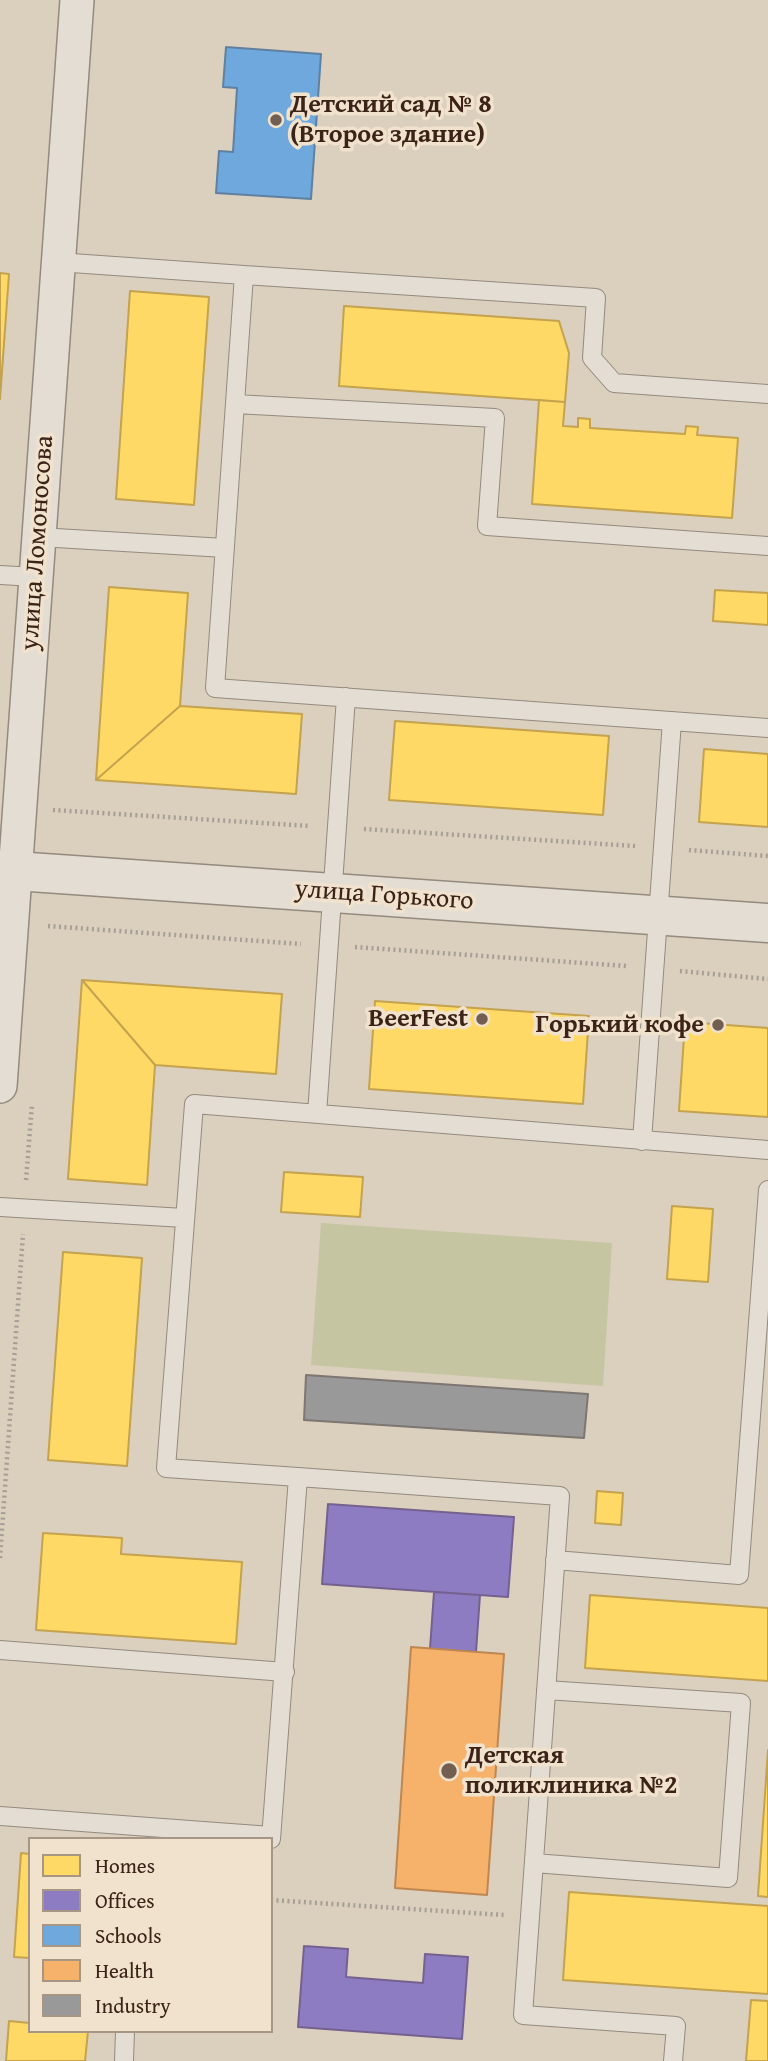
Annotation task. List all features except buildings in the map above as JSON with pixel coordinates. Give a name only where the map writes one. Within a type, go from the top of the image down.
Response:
[{"type":"street","name":"улица Ломоносова","points":[[0,1086],[8,871],[39,537],[77,0]]},
{"type":"street","name":"улица Горького","points":[[8,871],[768,923]]},
{"type":"lane","points":[[57,262],[596,298],[592,358],[614,383],[768,394]]},
{"type":"lane","points":[[244,275],[215,688],[768,728]]},
{"type":"lane","points":[[235,404],[495,418],[487,526],[768,545]]},
{"type":"lane","points":[[39,537],[225,548]]},
{"type":"lane","points":[[0,575],[35,577]]},
{"type":"lane","points":[[317,1114],[346,697]]},
{"type":"lane","points":[[642,1141],[672,721]]},
{"type":"lane","points":[[673,2061],[676,2026],[523,2015],[560,1496],[166,1468],[194,1104],[768,1150]]},
{"type":"lane","points":[[555,1560],[739,1575],[762,1357],[768,1190]]},
{"type":"lane","points":[[0,1207],[184,1218]]},
{"type":"lane","points":[[271,1837],[298,1477]]},
{"type":"lane","points":[[0,1650],[285,1672]]},
{"type":"lane","points":[[534,1863],[728,1878],[740,1703],[546,1690]]},
{"type":"lane","points":[[0,1816],[259,1837]]},
{"type":"lane","points":[[124,2061],[125,2033]]},
{"type":"path","points":[[52,810],[768,856]]},
{"type":"path","points":[[44,926],[655,968],[768,979]]},
{"type":"path","points":[[0,1558],[32,1101]]},
{"type":"path","points":[[273,1900],[530,1917]]},
{"type":"green space","points":[[321,1223],[612,1243],[603,1386],[311,1365]]},
{"type":"place","name":"Детский сад № 8 (Второе здание)","points":[[276,120]]},
{"type":"place","name":"BeerFest","points":[[482,1019]]},
{"type":"place","name":"Горький кофе","points":[[718,1025]]},
{"type":"place","name":"Детская поликлиника №2","points":[[449,1771]]}]
